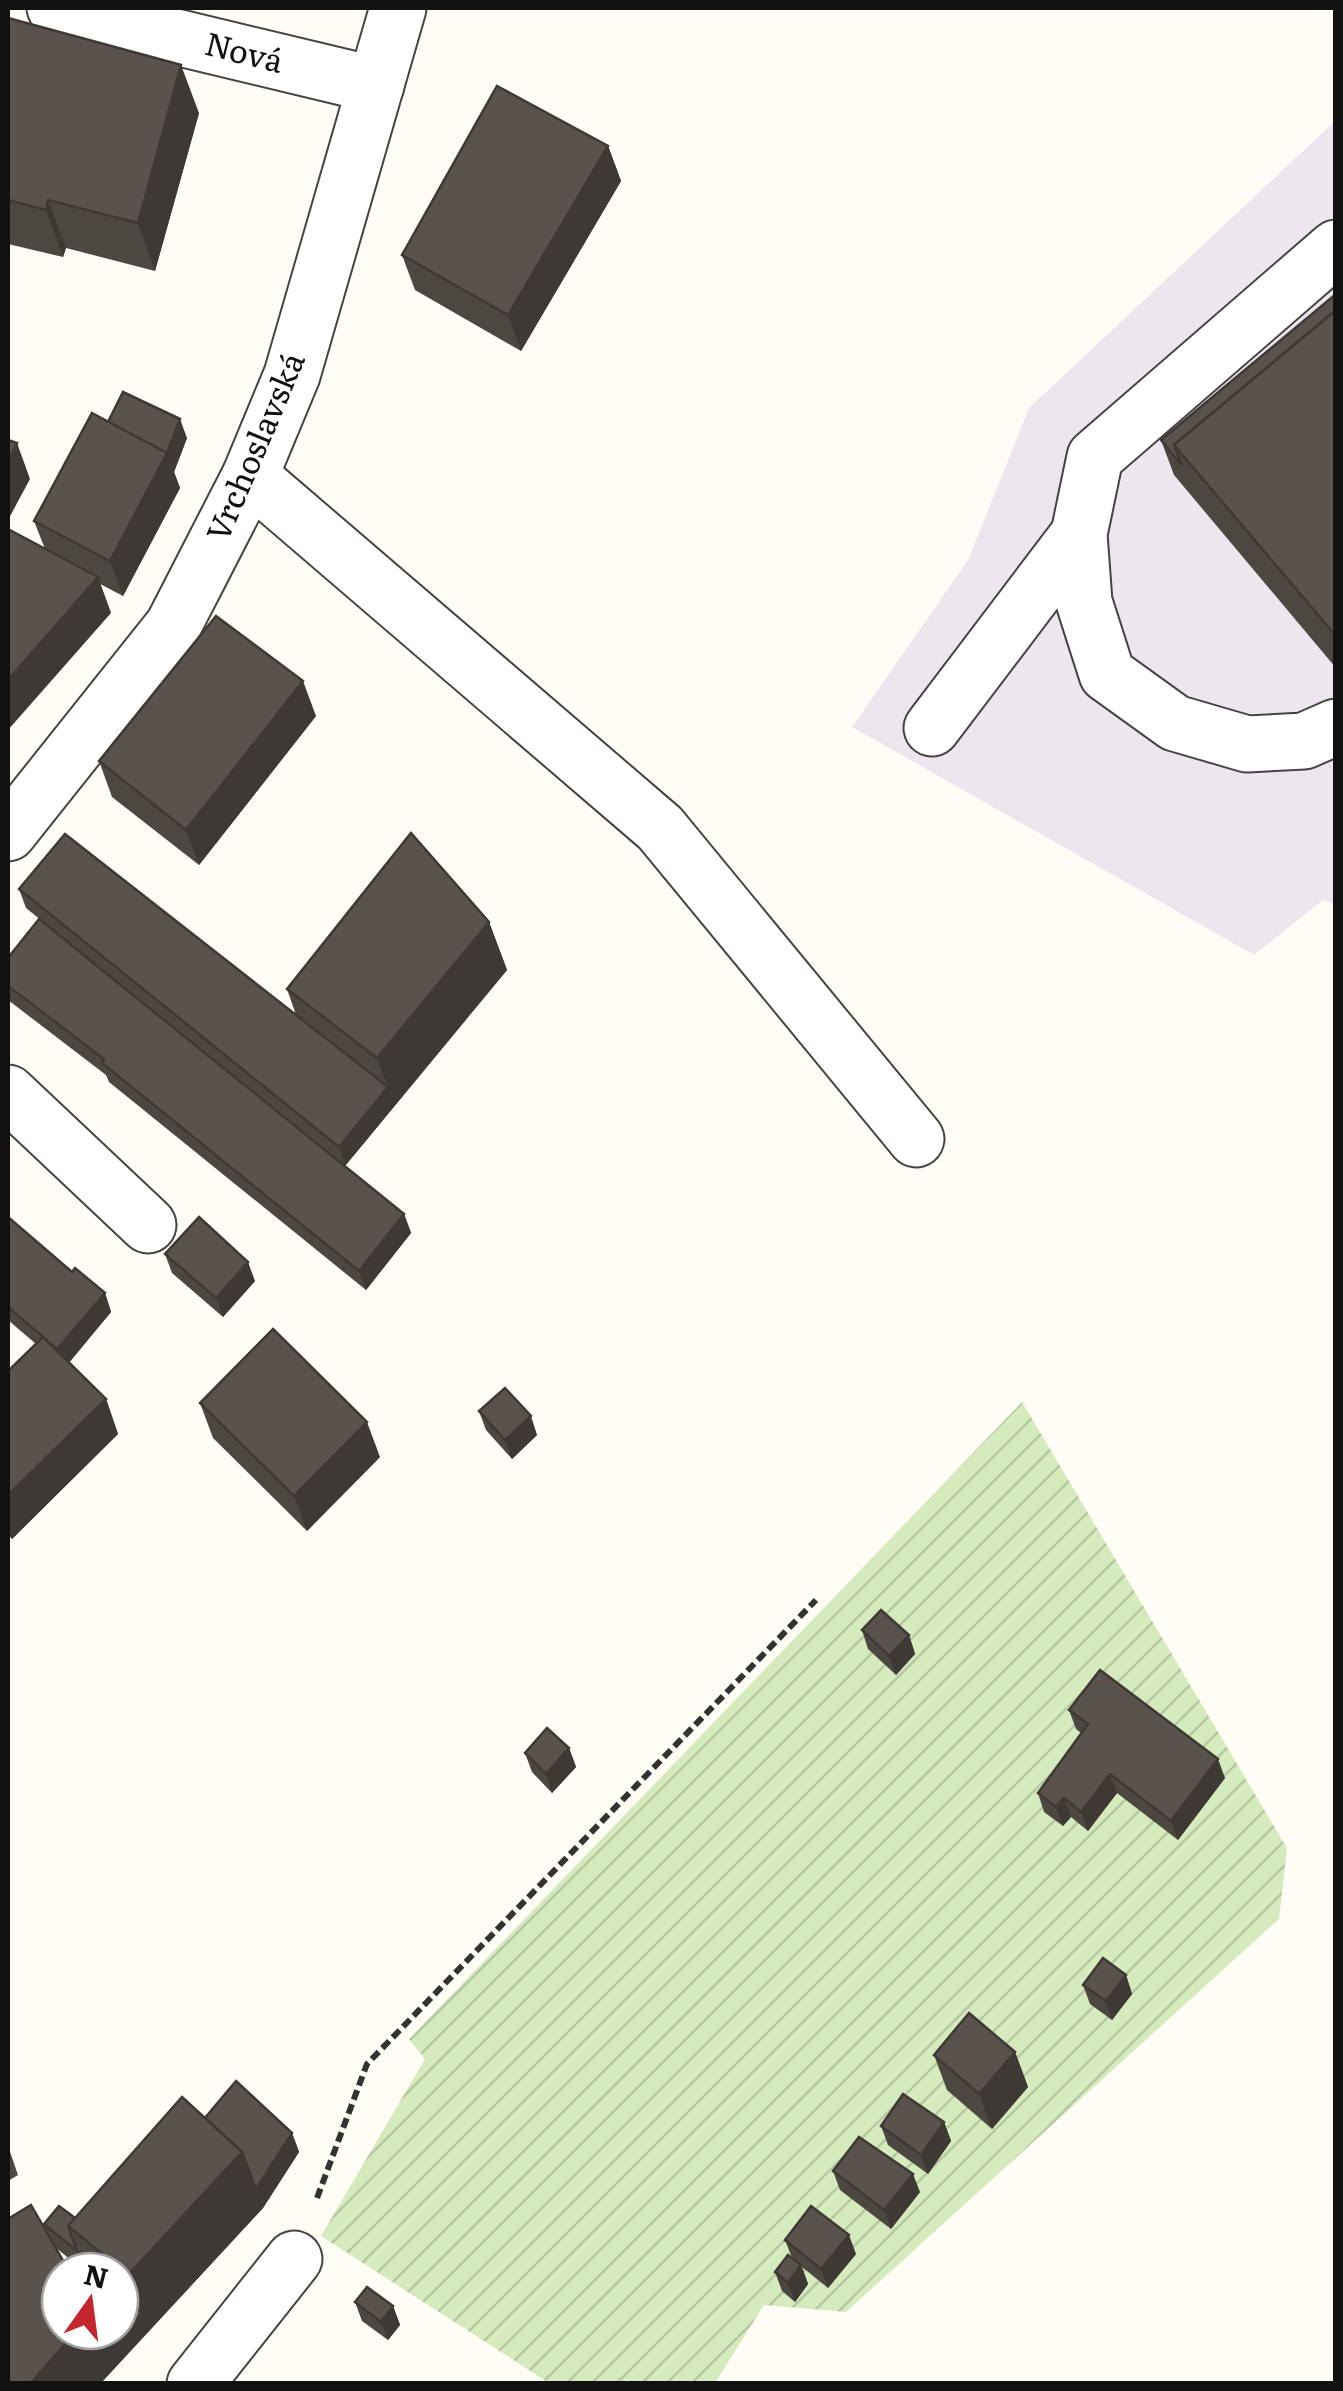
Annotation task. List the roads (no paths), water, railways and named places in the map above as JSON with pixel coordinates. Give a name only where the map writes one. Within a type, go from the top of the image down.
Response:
[{"type":"street","name":"Nová","points":[[54,8],[376,85]]},
{"type":"street","name":"Vrchoslavská","points":[[8,832],[172,626],[250,476],[292,375],[398,8]]},
{"type":"street","points":[[1336,248],[1096,457],[1079,534],[1084,602],[1107,674],[1175,724],[1246,744],[1304,741],[1336,728]]},
{"type":"street","points":[[250,476],[660,828],[916,1139]]},
{"type":"street","points":[[932,728],[1079,534]]},
{"type":"street","points":[[8,1093],[148,1225]]},
{"type":"street","points":[[195,2384],[294,2259]]}]
